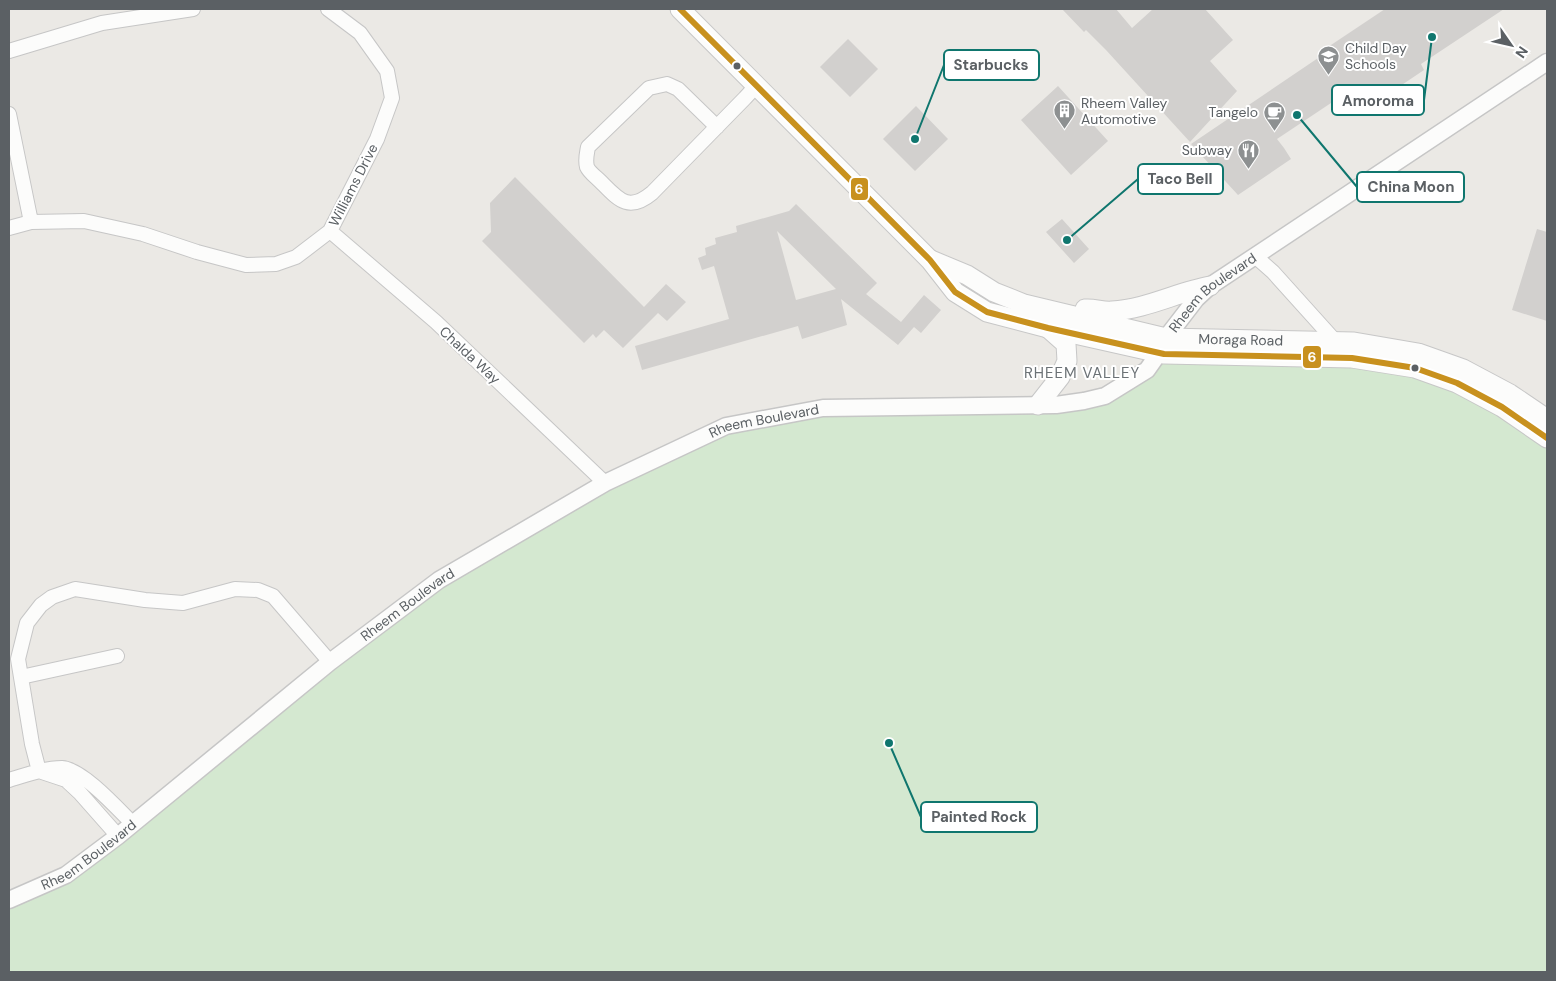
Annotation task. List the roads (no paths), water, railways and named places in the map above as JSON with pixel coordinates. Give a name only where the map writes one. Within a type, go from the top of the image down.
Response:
[{"type":"main road","name":"Moraga Road","points":[[680,9],[930,260],[955,292],[987,312],[1048,328],[1162,345],[1352,358],[1415,368],[1457,383],[1502,407],[1547,438]]},
{"type":"main road","name":"Moraga Road","points":[[930,260],[966,275],[994,292],[1024,304],[1058,312],[1162,345],[1354,342],[1418,353],[1463,369],[1510,394],[1547,419]]},
{"type":"main road","points":[[1058,312],[1090,309],[1121,310],[1166,300],[1194,289],[1210,286]]},
{"type":"main road","points":[[1038,405],[1060,378],[1067,361],[1066,344],[1048,328]]},
{"type":"street","points":[[9,52],[102,23],[193,9]]},
{"type":"street","name":"Williams Drive","points":[[9,228],[31,222],[84,221],[143,234],[197,252],[246,265],[276,264],[296,257],[330,231],[377,139],[392,98],[387,71],[366,41],[360,33],[328,9]]},
{"type":"street","name":"Rheem Boulevard","points":[[9,900],[66,875],[118,836],[330,662],[438,580],[606,483],[726,426],[823,408],[1065,404],[1105,396],[1147,370],[1162,345],[1196,298],[1210,286],[1547,62]]},
{"type":"street","points":[[717,127],[678,89],[667,84],[649,88],[588,147],[586,158],[588,168],[620,200],[642,201],[652,193],[717,127],[757,85]]},
{"type":"street","points":[[9,114],[31,222]]},
{"type":"street","name":"Chalda Way","points":[[330,231],[436,322],[606,483]]},
{"type":"street","points":[[1256,257],[1274,272],[1336,342]]},
{"type":"street","points":[[39,771],[32,744],[18,659],[28,623],[41,606],[52,597],[75,589],[145,600],[183,602],[235,589],[258,590],[273,596],[330,662]]},
{"type":"street","points":[[21,677],[117,656]]},
{"type":"street","points":[[9,780],[39,771],[64,768],[82,775],[132,823]]},
{"type":"street","points":[[39,771],[66,780],[118,836]]},
{"type":"place","name":"Amoroma","points":[[1432,37]]},
{"type":"place","name":"Child Day Schools","points":[[1329,75]]},
{"type":"place","name":"China Moon","points":[[1297,115]]},
{"type":"place","name":"Rheem Valley Automotive","points":[[1065,130]]},
{"type":"place","name":"Tangelo","points":[[1274,131]]},
{"type":"place","name":"Starbucks","points":[[915,139]]},
{"type":"place","name":"Subway","points":[[1248,169]]},
{"type":"place","name":"Taco Bell","points":[[1067,240]]},
{"type":"place","name":"Painted Rock","points":[[889,743]]},
{"type":"district","name":"RHEEM VALLEY","points":[[1082,373]]}]
